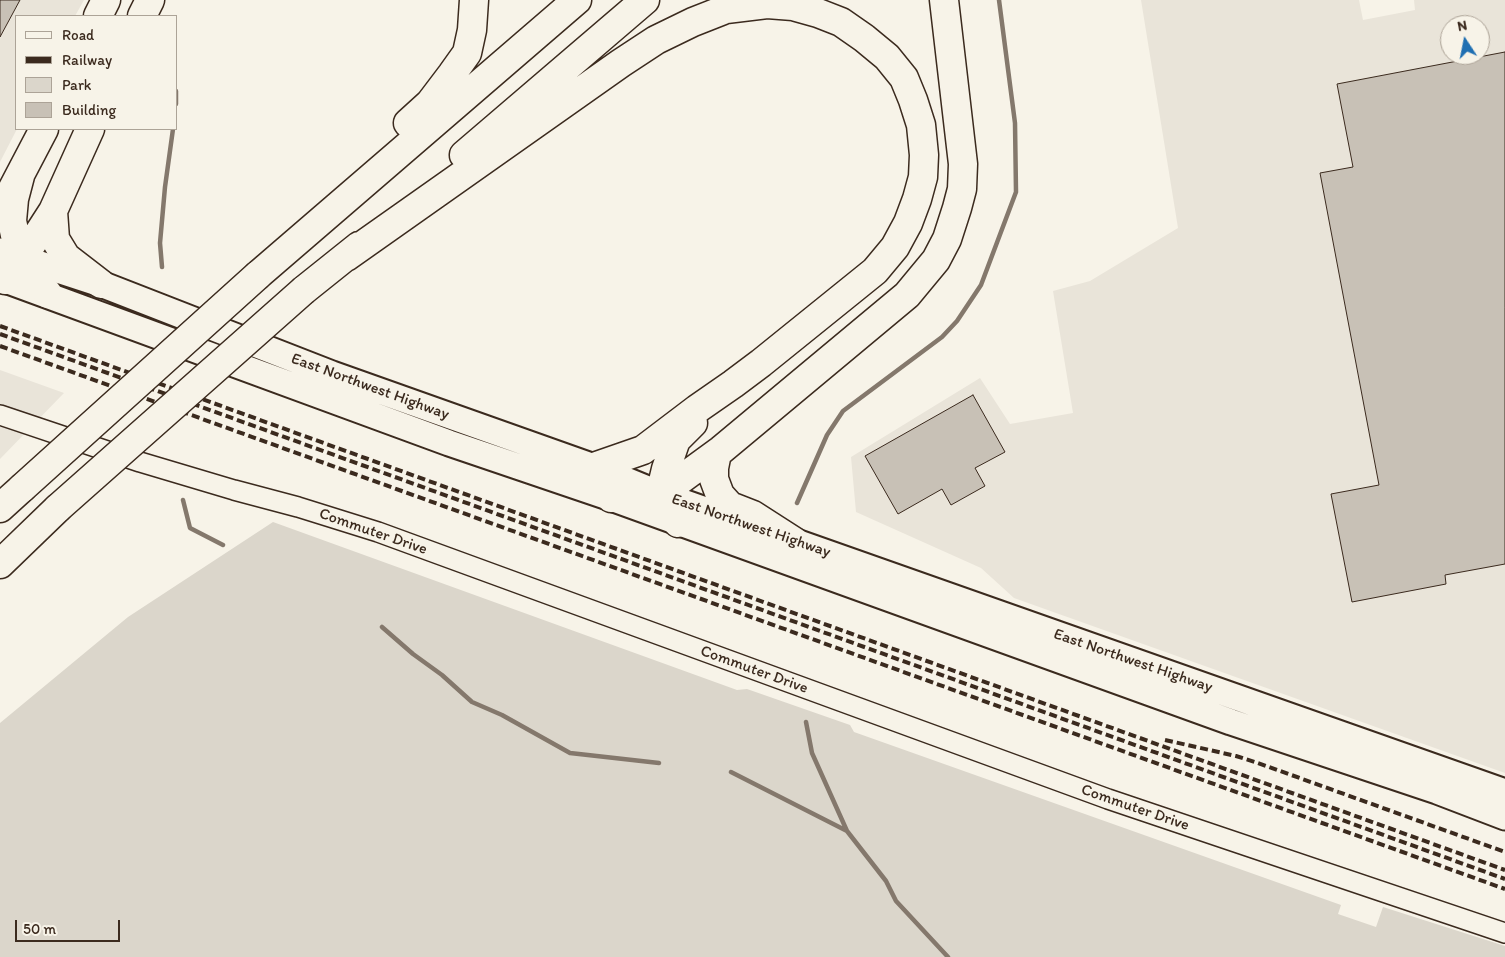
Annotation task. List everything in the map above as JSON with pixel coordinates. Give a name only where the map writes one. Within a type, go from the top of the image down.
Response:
[{"type":"highway","points":[[98,15],[106,0]]},
{"type":"highway","points":[[142,15],[150,0]]},
{"type":"highway","points":[[293,246],[344,181],[430,103],[452,74],[466,53],[472,30],[474,0]]},
{"type":"highway","points":[[0,508],[258,275],[577,0]]},
{"type":"highway","points":[[0,564],[58,508],[304,290],[346,257],[644,0]]},
{"type":"highway","points":[[612,498],[660,494],[717,453],[907,295],[936,260],[947,239],[962,189],[963,164],[944,0]]},
{"type":"highway","points":[[346,257],[656,40],[693,22],[726,9],[767,4],[793,6],[841,22],[864,38],[886,57],[904,78],[921,125],[924,155],[923,177],[908,223],[895,247],[875,271],[761,363],[643,450],[594,467]]},
{"type":"highway","points":[[0,207],[20,176],[43,130]]},
{"type":"highway","points":[[11,255],[53,211],[90,130]]},
{"type":"highway","points":[[3,279],[16,240],[12,221],[14,199],[20,176]]},
{"type":"highway","points":[[53,211],[55,239],[62,251],[66,257],[101,284]]},
{"type":"highway","points":[[11,255],[48,294]]},
{"type":"highway","points":[[678,522],[664,506],[660,494],[676,440],[733,384]]},
{"type":"highway","points":[[717,453],[714,479],[720,495],[730,506],[753,515],[795,542]]},
{"type":"main road","name":"East Northwest Highway","points":[[11,255],[101,284],[332,374],[594,467],[660,494],[1505,792]]},
{"type":"main road","name":"East Northwest Highway","points":[[3,279],[448,443],[612,498],[1231,722],[1505,817]]},
{"type":"main road","points":[[1012,643],[1030,625]]},
{"type":"street","name":"Commuter Drive","points":[[0,415],[140,462],[378,532],[1108,799],[1505,933]]},
{"type":"shaded area","points":[[0,0],[84,0],[76,15],[15,15],[16,130],[0,162]]},
{"type":"shaded area","points":[[1141,0],[1359,0],[1363,20],[1415,10],[1414,0],[1505,0],[1505,773],[1014,598],[981,568],[856,512],[851,457],[980,378],[1010,424],[1073,413],[1053,291],[1090,281],[1178,228]]},
{"type":"shaded area","points":[[0,370],[64,393],[0,459]]},
{"type":"green space","points":[[273,522],[737,690],[747,689],[850,725],[854,732],[1341,905],[1338,914],[1376,927],[1383,907],[1505,946],[1505,957],[0,957],[0,723],[128,617]]},
{"type":"building","points":[[0,0],[20,0],[0,37]]},
{"type":"building","points":[[1505,52],[1505,564],[1445,575],[1446,584],[1352,602],[1331,494],[1379,485],[1320,173],[1353,167],[1337,84],[1440,64],[1490,65],[1490,55]]},
{"type":"building","points":[[973,395],[1005,452],[975,468],[985,486],[951,505],[942,489],[898,514],[865,456]]},
{"type":"waterway","points":[[797,503],[827,435],[843,411],[942,337],[957,321],[981,285],[1016,192],[1015,123],[999,0]]},
{"type":"waterway","points":[[162,267],[160,243],[173,130]]},
{"type":"waterway","points":[[183,500],[190,528],[223,545]]},
{"type":"waterway","points":[[382,627],[413,654],[442,675],[472,702],[502,715],[570,753],[659,763]]},
{"type":"waterway","points":[[806,722],[812,753],[847,831],[886,881],[896,901],[948,957]]},
{"type":"waterway","points":[[731,772],[847,831]]},
{"type":"railway","points":[[0,326],[1505,870]]},
{"type":"railway","points":[[0,334],[1505,879]]},
{"type":"railway","points":[[0,346],[1505,889]]},
{"type":"railway","points":[[1165,740],[1236,756],[1258,763],[1505,852]]}]
